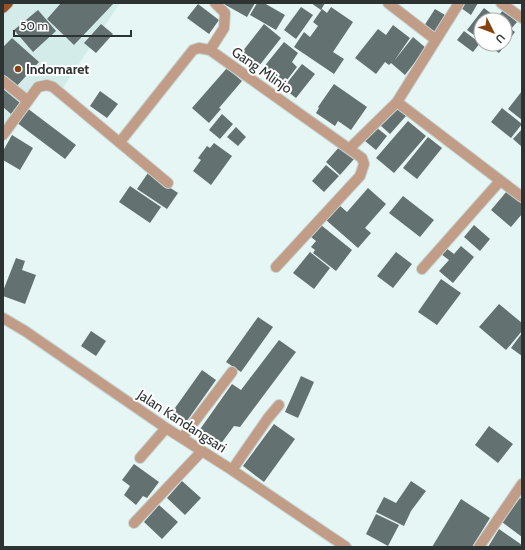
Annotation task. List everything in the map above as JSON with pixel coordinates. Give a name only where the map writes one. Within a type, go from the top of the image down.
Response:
[{"type":"main road","points":[[3,8],[8,3]]},
{"type":"street","points":[[210,50],[224,28],[225,13],[215,3]]},
{"type":"street","points":[[388,3],[436,40]]},
{"type":"street","points":[[349,148],[397,102],[459,3]]},
{"type":"street","points":[[501,3],[522,18]]},
{"type":"street","name":"Gang Mlinjo","points":[[120,142],[193,50],[199,48],[210,50],[362,158],[364,164],[360,176],[276,267]]},
{"type":"street","points":[[3,81],[28,101]]},
{"type":"street","points":[[3,135],[38,88],[46,85],[53,86],[168,183]]},
{"type":"street","points":[[397,102],[522,197]]},
{"type":"street","points":[[422,269],[500,180]]},
{"type":"street","name":"Jalan Kandangsari","points":[[3,318],[346,547]]},
{"type":"street","points":[[182,438],[232,372]]},
{"type":"street","points":[[232,470],[268,418],[279,405]]},
{"type":"street","points":[[140,458],[166,428]]},
{"type":"street","points":[[134,523],[202,451]]},
{"type":"street","points":[[479,547],[522,484]]},
{"type":"shaded area","points":[[3,3],[120,3],[60,92],[38,87],[3,135]]},
{"type":"building","points":[[61,3],[114,3],[74,45],[47,19]]},
{"type":"building","points":[[222,3],[255,3],[247,17]]},
{"type":"building","points":[[257,3],[264,3],[285,15],[276,30],[250,15]]},
{"type":"building","points":[[311,3],[325,3],[321,10]]},
{"type":"building","points":[[464,3],[478,3],[471,15],[461,8]]},
{"type":"building","points":[[198,4],[219,20],[209,34],[187,18]]},
{"type":"building","points":[[301,7],[313,15],[296,39],[284,30]]},
{"type":"building","points":[[331,7],[353,22],[333,52],[344,59],[334,74],[294,47],[304,32],[310,37],[318,26],[313,22],[322,9],[327,13]]},
{"type":"building","points":[[484,8],[489,12],[481,12]]},
{"type":"building","points":[[435,9],[445,15],[434,33],[424,26]]},
{"type":"building","points":[[38,10],[56,31],[33,52],[14,30]]},
{"type":"building","points":[[513,19],[517,22],[513,27]]},
{"type":"building","points":[[473,22],[473,34],[467,30]]},
{"type":"building","points":[[101,24],[113,34],[96,53],[84,43]]},
{"type":"building","points":[[264,24],[281,38],[259,66],[242,52]]},
{"type":"building","points":[[393,25],[410,38],[394,61],[413,37],[426,48],[405,75],[391,63],[389,65],[385,62],[376,74],[355,58],[378,29],[386,35]]},
{"type":"building","points":[[464,31],[473,38],[473,52],[457,40]]},
{"type":"building","name":"Indomaret","points":[[12,38],[39,62],[15,88],[3,76],[3,47]]},
{"type":"building","points":[[284,42],[298,53],[292,62],[297,67],[284,84],[263,68]]},
{"type":"building","points":[[302,64],[315,74],[296,98],[283,88]]},
{"type":"building","points":[[227,68],[242,81],[219,108],[221,109],[209,123],[192,108]]},
{"type":"building","points":[[334,84],[367,107],[351,130],[338,121],[335,126],[316,113],[319,108],[318,107]]},
{"type":"building","points":[[3,89],[20,103],[11,114],[3,107]]},
{"type":"building","points":[[100,91],[118,104],[107,118],[90,106]]},
{"type":"building","points":[[522,91],[522,120],[508,109]]},
{"type":"building","points":[[396,107],[406,116],[390,134],[380,125]]},
{"type":"building","points":[[27,108],[76,145],[65,159],[16,122]]},
{"type":"building","points":[[502,108],[522,124],[511,138],[491,122]]},
{"type":"building","points":[[222,114],[233,124],[220,139],[209,130]]},
{"type":"building","points":[[408,121],[426,136],[394,173],[376,158]]},
{"type":"building","points":[[236,127],[246,137],[238,146],[227,137]]},
{"type":"building","points":[[376,127],[387,136],[376,150],[365,141]]},
{"type":"building","points":[[522,129],[522,147],[513,139]]},
{"type":"building","points":[[12,135],[33,148],[20,170],[3,160],[3,151]]},
{"type":"building","points":[[428,137],[442,148],[417,179],[403,168]]},
{"type":"building","points":[[214,143],[232,156],[211,185],[193,171],[201,160],[198,158],[207,146],[210,148]]},
{"type":"building","points":[[341,145],[355,158],[340,175],[326,162]]},
{"type":"building","points":[[326,165],[339,176],[324,192],[312,181]]},
{"type":"building","points":[[148,173],[178,193],[167,209],[137,189]]},
{"type":"building","points":[[130,186],[161,207],[150,223],[119,202]]},
{"type":"building","points":[[368,188],[386,204],[365,228],[371,233],[358,248],[326,220],[339,205],[347,212]]},
{"type":"building","points":[[507,191],[522,204],[522,214],[511,227],[491,210]]},
{"type":"building","points":[[403,196],[434,220],[420,237],[389,213]]},
{"type":"building","points":[[321,225],[352,250],[336,271],[313,253],[315,250],[311,247],[316,241],[311,237]]},
{"type":"building","points":[[474,225],[490,239],[480,251],[464,237]]},
{"type":"building","points":[[461,246],[474,257],[453,283],[439,271],[449,260],[441,254],[446,248],[454,254]]},
{"type":"building","points":[[310,252],[330,268],[314,289],[293,273]]},
{"type":"building","points":[[396,252],[412,264],[393,288],[377,276]]},
{"type":"building","points":[[16,258],[25,261],[22,270],[36,275],[25,304],[3,296],[3,291]]},
{"type":"building","points":[[441,279],[461,293],[437,325],[418,312]]},
{"type":"building","points":[[499,304],[522,323],[522,331],[506,350],[479,327]]},
{"type":"building","points":[[258,317],[273,327],[241,372],[226,362]]},
{"type":"building","points":[[91,331],[106,341],[96,356],[81,346]]},
{"type":"building","points":[[522,333],[522,356],[511,348]]},
{"type":"building","points":[[279,340],[296,352],[240,427],[234,426],[217,449],[196,435],[232,384],[241,390]]},
{"type":"building","points":[[202,370],[216,380],[184,425],[170,415]]},
{"type":"building","points":[[301,376],[314,382],[298,418],[285,412]]},
{"type":"building","points":[[274,424],[295,439],[264,482],[243,466]]},
{"type":"building","points":[[489,426],[513,444],[498,463],[475,445]]},
{"type":"building","points":[[134,464],[159,482],[147,498],[143,496],[136,505],[124,495],[130,486],[122,480]]},
{"type":"building","points":[[182,481],[201,498],[185,515],[167,498]]},
{"type":"building","points":[[411,481],[426,491],[411,511],[404,526],[376,512],[384,497],[396,503]]},
{"type":"building","points":[[520,498],[522,499],[522,537],[502,522]]},
{"type":"building","points":[[461,499],[490,518],[472,547],[432,547]]},
{"type":"building","points":[[159,505],[178,522],[162,539],[144,522]]},
{"type":"building","points":[[376,514],[399,525],[388,546],[366,534]]},
{"type":"building","points":[[499,529],[522,545],[522,547],[488,547]]},
{"type":"place","name":"Indomaret","points":[[18,69]]}]
